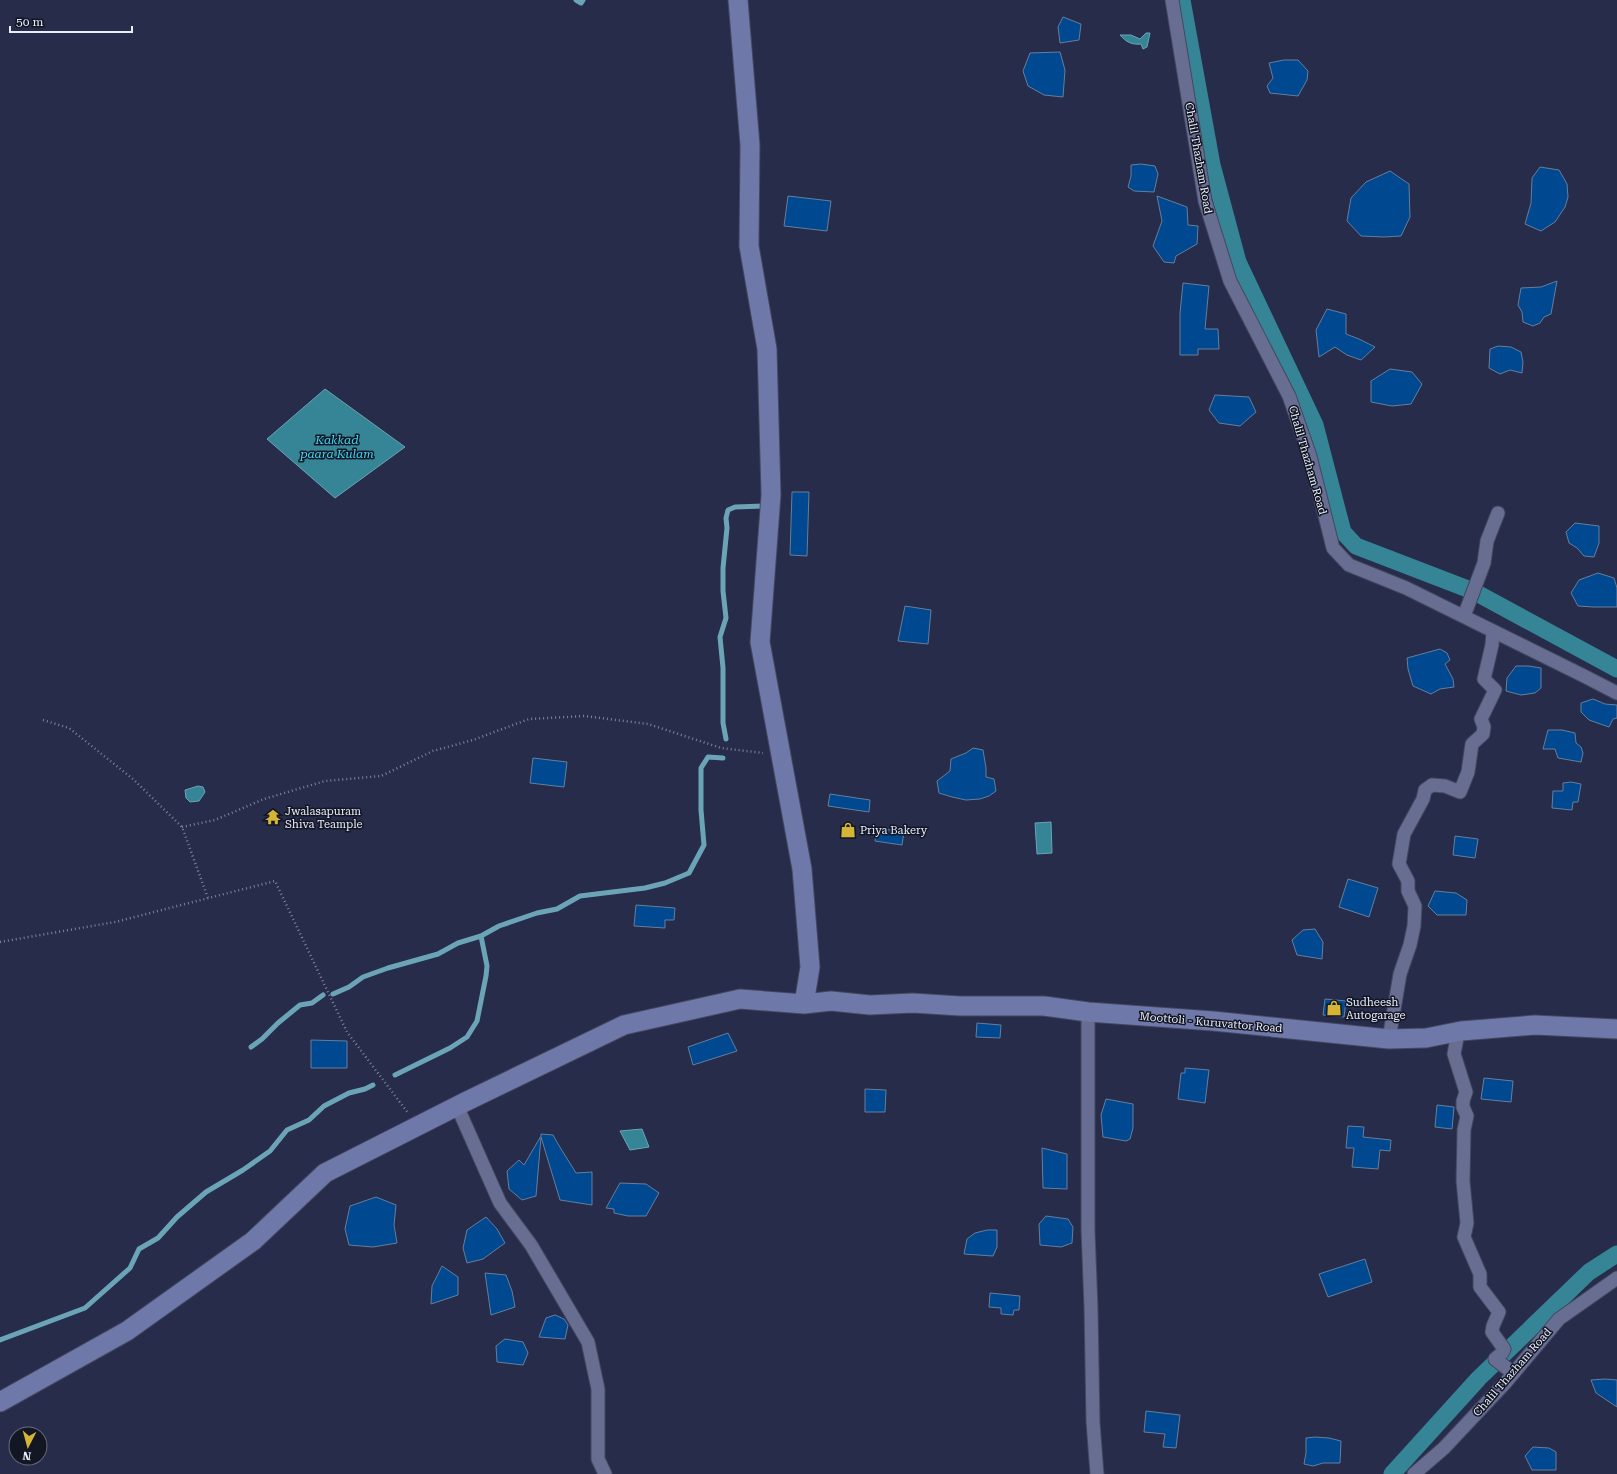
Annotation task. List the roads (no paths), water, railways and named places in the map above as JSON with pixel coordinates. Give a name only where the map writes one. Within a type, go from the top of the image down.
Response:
[{"type":"main road","points":[[738,0],[750,146],[749,246],[767,349],[771,495],[760,642],[802,869],[810,967],[804,1004]]},
{"type":"main road","name":"Moottoli - Kuruvattor Road","points":[[0,1402],[127,1331],[253,1241],[325,1173],[457,1106],[624,1025],[740,999],[804,1004],[832,1001],[870,1005],[914,1003],[960,1006],[1044,1006],[1088,1012],[1213,1021],[1389,1039],[1426,1038],[1453,1032],[1535,1025],[1617,1029]]},
{"type":"street","name":"Chalil Thazham Road","points":[[1172,0],[1205,201],[1230,281],[1289,396],[1310,456],[1333,548],[1349,565],[1406,588],[1617,694]]},
{"type":"street","points":[[1464,616],[1484,563],[1487,541],[1498,513]]},
{"type":"street","points":[[1389,1039],[1400,974],[1410,945],[1414,926],[1414,906],[1408,891],[1408,881],[1399,864],[1404,834],[1423,799],[1425,790],[1432,785],[1445,786],[1460,792],[1468,772],[1472,744],[1483,734],[1484,727],[1481,719],[1495,690],[1484,679],[1492,645],[1493,631]]},
{"type":"street","points":[[1088,1012],[1088,1230],[1093,1422],[1097,1474]]},
{"type":"street","points":[[1453,1032],[1457,1038],[1454,1054],[1466,1092],[1463,1108],[1467,1116],[1464,1130],[1464,1181],[1467,1223],[1464,1237],[1480,1274],[1480,1287],[1499,1312],[1492,1332],[1504,1349],[1498,1362],[1513,1374]]},
{"type":"street","points":[[457,1106],[500,1203],[531,1246],[588,1342],[598,1389],[598,1459],[604,1474]]},
{"type":"street","name":"Chalil Thazham Road","points":[[1414,1474],[1444,1448],[1513,1374],[1559,1319],[1617,1278]]},
{"type":"water","points":[[1146,33],[1150,33],[1147,47],[1143,49],[1141,44],[1129,42],[1120,35],[1131,35],[1140,39]]},
{"type":"water","name":"Kakkad paara Kulam","points":[[325,389],[405,447],[335,498],[267,439]]},
{"type":"water","points":[[198,786],[203,787],[205,792],[199,801],[190,802],[186,798],[185,790]]},
{"type":"water","points":[[1051,822],[1052,853],[1037,854],[1035,823]]},
{"type":"water","points":[[642,1129],[649,1147],[630,1150],[620,1131]]},
{"type":"waterway","points":[[576,0],[581,3],[583,0]]},
{"type":"waterway","points":[[1182,0],[1212,165],[1238,262],[1315,425],[1343,532],[1356,546],[1473,591],[1617,669]]},
{"type":"waterway","points":[[726,739],[723,723],[723,668],[720,637],[726,618],[723,591],[723,568],[727,528],[726,518],[728,510],[735,507],[766,506]]},
{"type":"waterway","points":[[395,1075],[450,1048],[467,1037],[477,1021],[487,966],[481,936],[499,926],[537,913],[557,909],[580,896],[645,888],[665,883],[689,873],[704,845],[701,810],[701,768],[708,757],[723,758]]},
{"type":"waterway","points":[[333,994],[349,987],[363,977],[388,968],[438,954],[458,943],[481,936]]},
{"type":"waterway","points":[[251,1047],[300,1005],[312,1003],[323,995]]},
{"type":"waterway","points":[[0,1340],[85,1308],[130,1268],[139,1249],[158,1238],[177,1217],[206,1192],[243,1170],[270,1151],[287,1130],[309,1120],[324,1106],[349,1093],[365,1089],[373,1085]]},
{"type":"waterway","points":[[1392,1474],[1479,1378],[1589,1272],[1617,1254]]},
{"type":"place","name":"Jwalasapuram Shiva Teample","points":[[273,817]]},
{"type":"place","name":"Priya Bakery","points":[[848,830]]},
{"type":"place","name":"Sudheesh Autogarage","points":[[1334,1008]]}]
